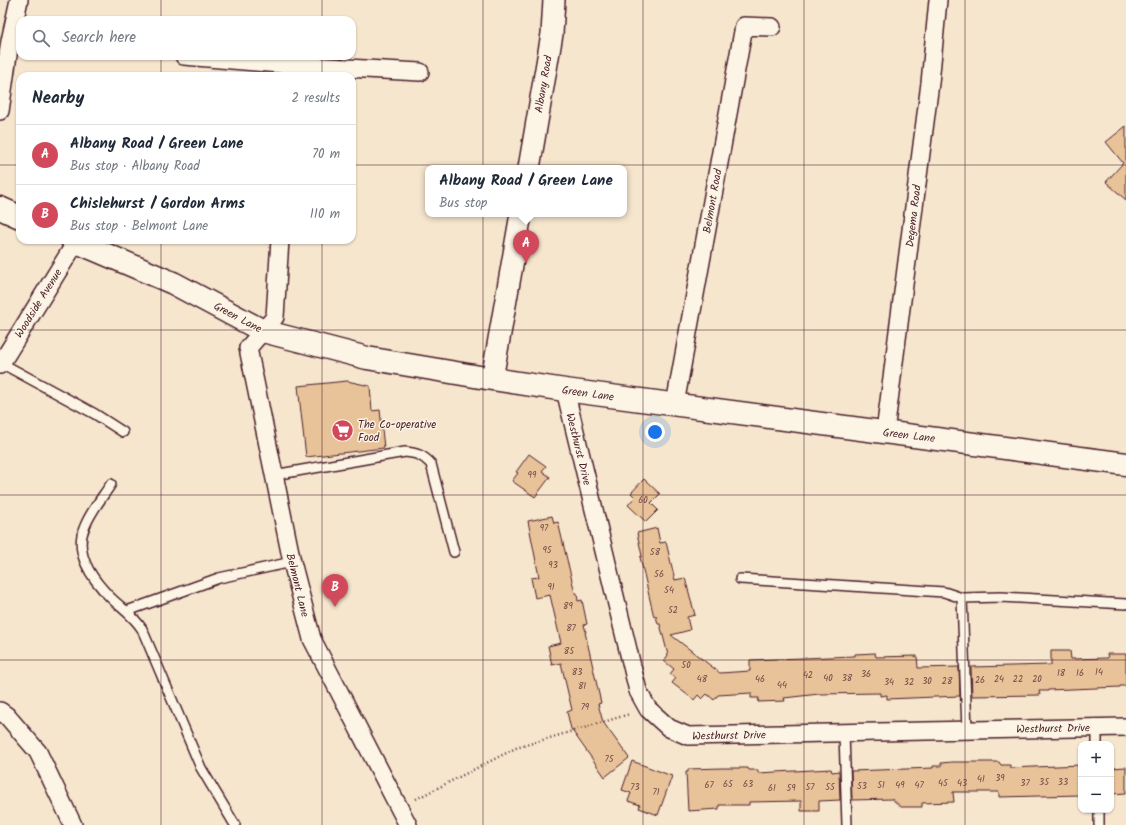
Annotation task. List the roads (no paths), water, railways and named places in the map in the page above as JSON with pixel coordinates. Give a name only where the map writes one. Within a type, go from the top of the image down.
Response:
[{"type":"main road","points":[[0,208],[16,215]]},
{"type":"main road","name":"Green Lane","points":[[81,244],[173,283],[263,332],[367,358],[565,390],[1126,464]]},
{"type":"street","points":[[17,16],[19,0]]},
{"type":"street","name":"Albany Road","points":[[530,165],[552,34],[554,0]]},
{"type":"street","name":"Degema Road","points":[[884,432],[930,83],[938,0]]},
{"type":"street","name":"Belmont Road","points":[[675,404],[744,26],[772,27]]},
{"type":"street","points":[[0,111],[16,32]]},
{"type":"street","points":[[213,60],[292,71],[420,72]]},
{"type":"street","points":[[492,379],[520,217]]},
{"type":"street","name":"Woodside Avenue","points":[[1,364],[72,244]]},
{"type":"street","points":[[263,332],[275,317],[280,244]]},
{"type":"street","name":"Belmont Lane","points":[[263,332],[248,348],[292,562],[312,639],[408,825]]},
{"type":"street","name":"Westhurst Drive","points":[[565,390],[638,691],[648,709],[669,728],[688,736],[1126,726]]},
{"type":"street","points":[[0,711],[8,716],[38,752],[73,825]]},
{"type":"lane","points":[[1,364],[95,414],[123,432]]},
{"type":"lane","points":[[274,475],[405,452],[418,454],[431,464],[454,552]]},
{"type":"lane","points":[[111,484],[93,510],[84,527],[81,544],[83,557],[89,572],[110,597],[137,621],[146,636],[201,768],[235,825]]},
{"type":"lane","points":[[127,611],[219,578],[292,562]]},
{"type":"lane","points":[[740,579],[944,592],[962,598],[1001,597],[1126,604]]},
{"type":"lane","points":[[962,598],[967,730]]},
{"type":"lane","points":[[1097,727],[1097,741]]},
{"type":"lane","points":[[844,733],[846,825]]},
{"type":"lane","points":[[1099,813],[1099,825]]},
{"type":"place","name":"Albany Road / Green Lane","points":[[526,263]]},
{"type":"place","name":"The Co-operative Food","points":[[343,430]]},
{"type":"place","name":"Chislehurst / Gordon Arms","points":[[335,607]]}]
